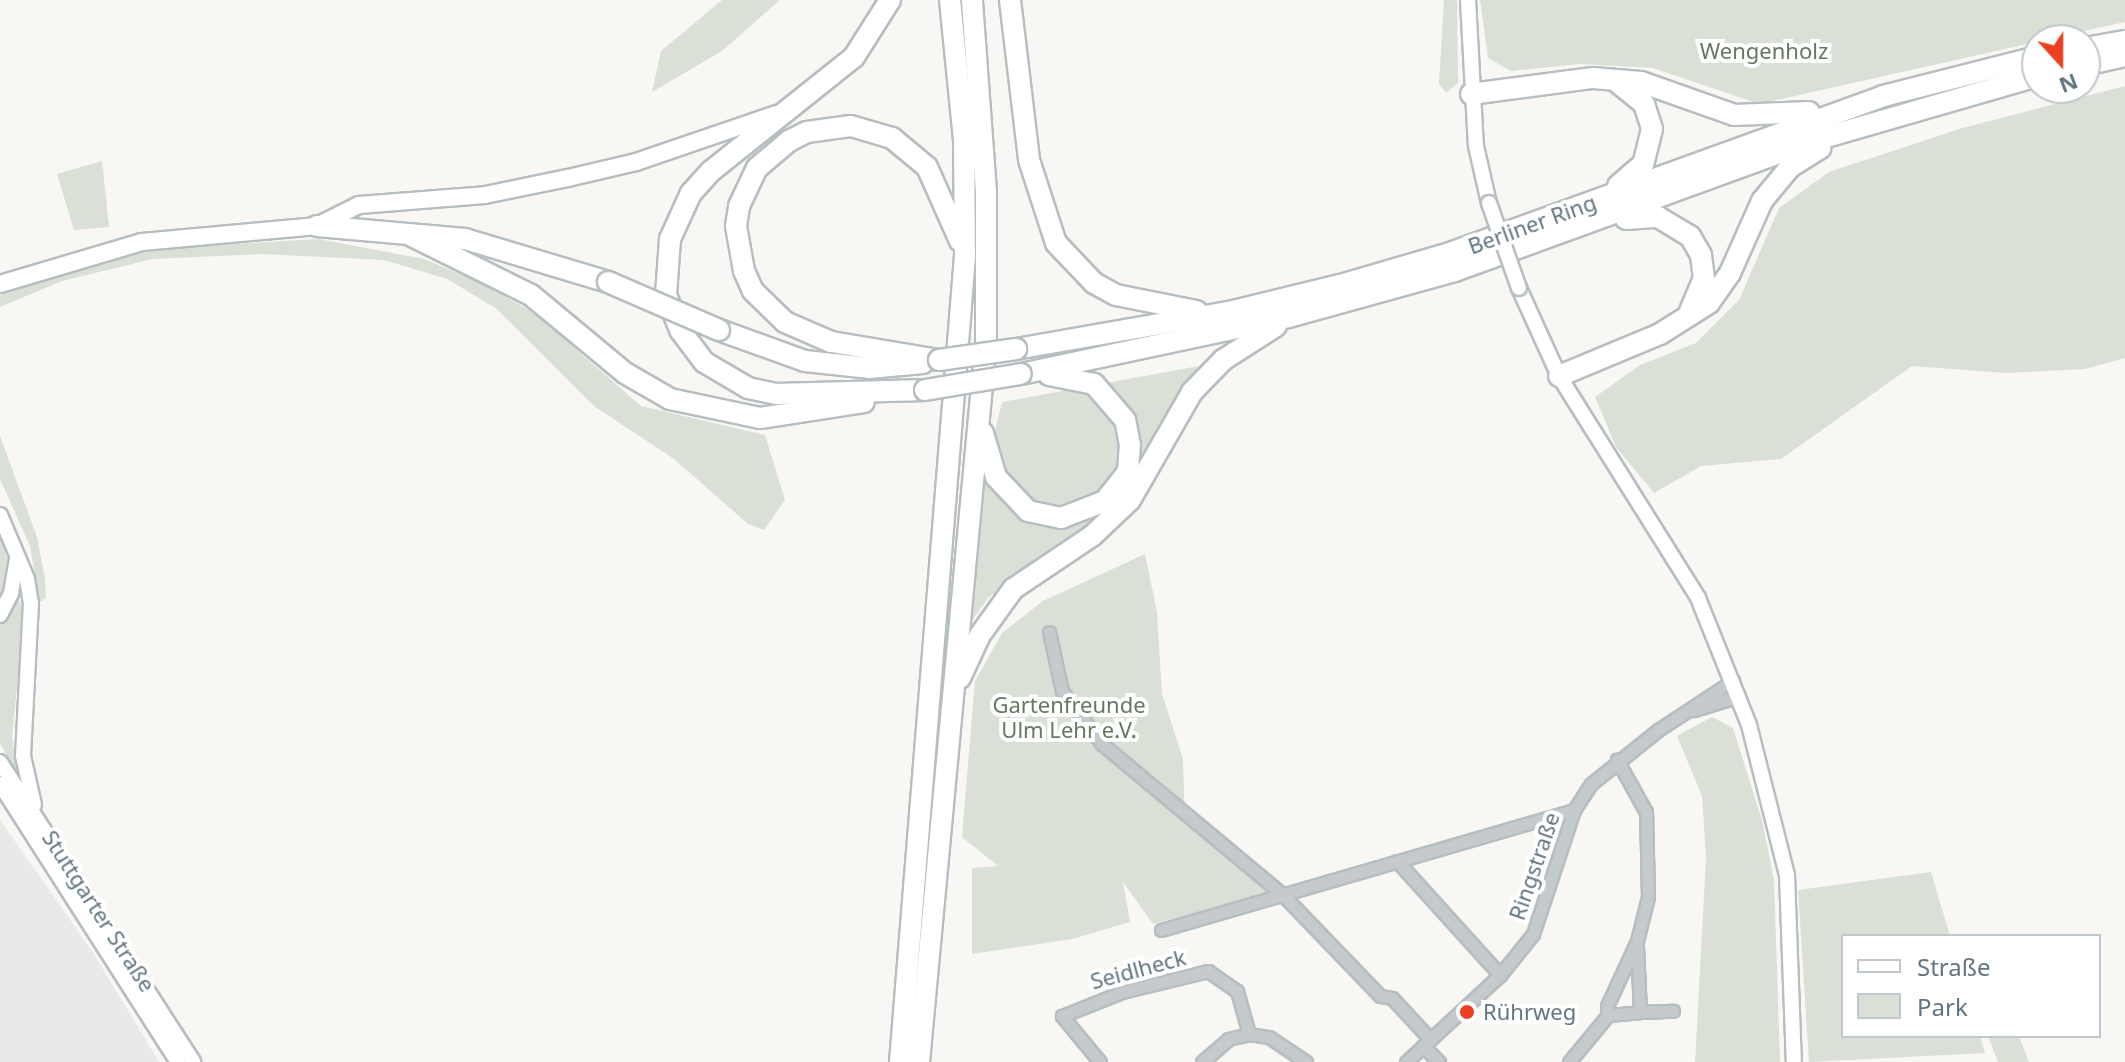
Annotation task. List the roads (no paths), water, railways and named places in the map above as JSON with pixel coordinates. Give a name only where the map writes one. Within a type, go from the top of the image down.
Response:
[{"type":"highway","points":[[890,0],[854,57],[711,171],[677,216],[665,266],[672,315],[704,362],[748,388],[791,394],[925,390]]},
{"type":"highway","points":[[900,1062],[965,256],[964,140],[950,0]]},
{"type":"highway","points":[[919,1062],[986,343],[986,192],[972,0]]},
{"type":"highway","points":[[1010,0],[1029,160],[1056,243],[1094,283],[1116,295],[1162,307],[1229,312]]},
{"type":"highway","points":[[2101,45],[2125,41]]},
{"type":"highway","points":[[2101,61],[2125,56]]},
{"type":"highway","name":"Berliner Ring","points":[[898,360],[939,360],[1016,349],[1229,312],[1450,253],[1597,201],[2021,62]]},
{"type":"highway","points":[[1471,94],[1610,79],[1641,82],[1748,117],[1888,105]]},
{"type":"highway","points":[[1597,201],[1635,174],[1652,143],[1644,104],[1630,88],[1610,79]]},
{"type":"highway","name":"Berliner Ring","points":[[1021,374],[1289,317],[1455,271],[1610,217],[1888,105],[2021,79]]},
{"type":"highway","points":[[1559,376],[1684,321],[1723,286],[1762,201],[1790,167],[1888,105]]},
{"type":"highway","points":[[898,360],[808,334],[785,322],[753,291],[744,271],[736,226],[747,184],[757,168],[789,141],[818,129],[851,126],[892,138],[912,151],[939,185],[965,256]]},
{"type":"highway","points":[[1610,217],[1658,217],[1690,236],[1701,255],[1704,278],[1684,321]]},
{"type":"highway","points":[[317,226],[499,247],[608,282],[719,330],[805,361],[898,360]]},
{"type":"highway","points":[[410,235],[531,295],[625,373],[670,399],[736,416],[806,415],[1021,374],[1073,376],[1111,398],[1125,420],[1130,445],[1128,472],[1119,488],[1075,516],[1028,511],[996,477],[979,418]]},
{"type":"highway","points":[[953,693],[980,635],[1013,589],[1122,509],[1210,371],[1289,317]]},
{"type":"main road","points":[[0,284],[142,242],[317,226],[359,205],[515,189],[568,178],[636,162],[793,108]]},
{"type":"street","points":[[1468,0],[1471,94],[1489,203],[1519,288],[1559,376],[1683,571],[1733,681],[1759,753],[1787,875],[1794,1062]]},
{"type":"street","points":[[0,515],[17,554],[31,603],[23,756],[35,809]]},
{"type":"street","points":[[0,615],[11,593],[17,554]]},
{"type":"street","points":[[1049,632],[1062,691],[1102,744],[1281,893],[1380,996],[1392,998],[1439,1062]]},
{"type":"street","name":"Ringstraße","points":[[1406,1062],[1500,975],[1544,912],[1574,810],[1591,784],[1617,760],[1733,681]]},
{"type":"street","name":"Ringstraße","points":[[1682,714],[1739,696]]},
{"type":"street","points":[[1608,1015],[1607,1006],[1637,941],[1648,897],[1650,835],[1639,795],[1617,760]]},
{"type":"street","name":"Stuttgarter Straße","points":[[0,762],[35,809],[193,1062]]},
{"type":"street","name":"Stuttgarter Straße","points":[[0,784],[178,1062]]},
{"type":"street","points":[[1161,930],[1574,810]]},
{"type":"street","points":[[1397,861],[1500,975]]},
{"type":"street","points":[[1637,941],[1640,1012]]},
{"type":"street","name":"Seidlheck","points":[[1101,1062],[1062,1016],[1122,992],[1208,971],[1237,991],[1249,1034]]},
{"type":"street","points":[[1569,1062],[1608,1015],[1673,1011]]},
{"type":"street","points":[[1202,1062],[1228,1039],[1249,1034],[1269,1037],[1298,1060]]},
{"type":"place","name":"Rührweg","points":[[1467,1012]]},
{"type":"park label","name":"Wengenholz","points":[[1764,51]]},
{"type":"park label","name":"Gartenfreunde Ulm Lehr e.V.","points":[[1069,716]]}]
